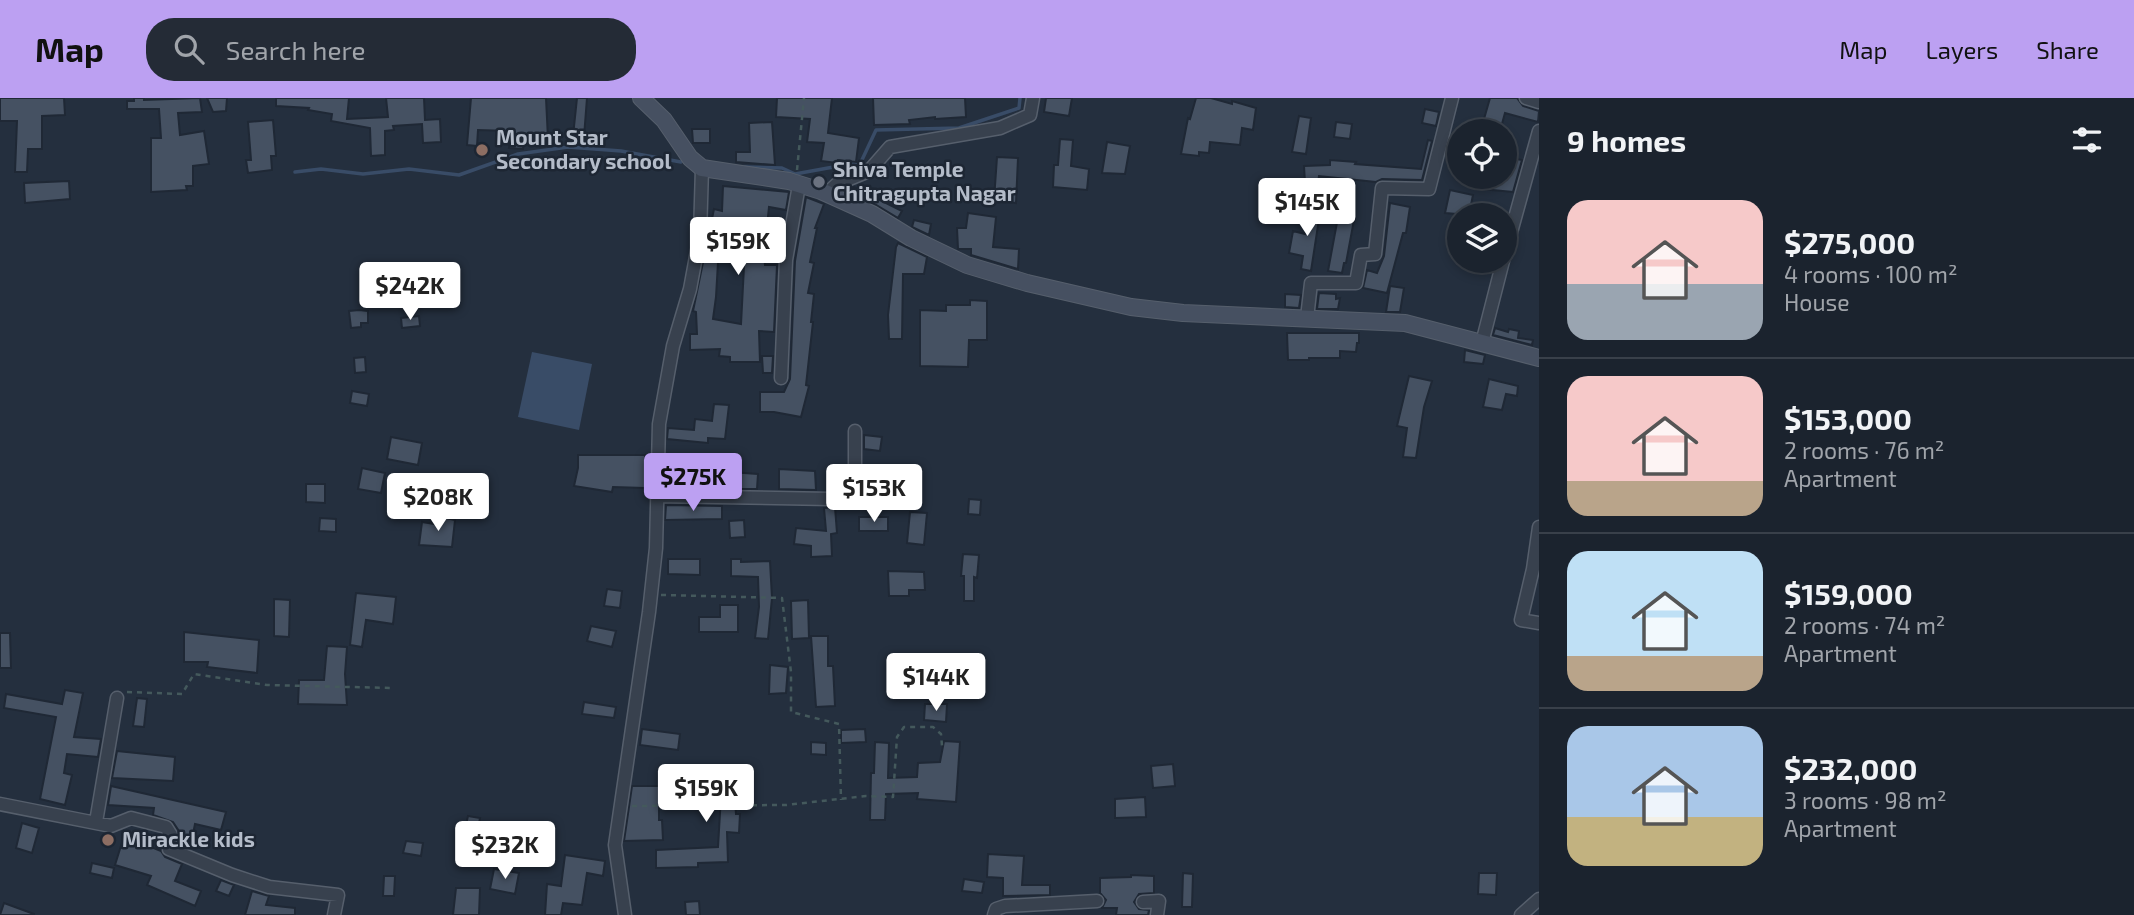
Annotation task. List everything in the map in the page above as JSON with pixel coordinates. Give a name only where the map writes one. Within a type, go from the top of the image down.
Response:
[{"type":"street","points":[[641,98],[664,120],[690,158],[702,168],[789,181],[798,177]]},
{"type":"street","points":[[826,194],[837,184],[869,171],[890,147],[1000,128],[1030,115],[1033,98]]},
{"type":"street","points":[[1307,318],[1311,283],[1356,283],[1361,256],[1375,254],[1382,188],[1429,189],[1452,98]]},
{"type":"street","points":[[1526,98],[1539,102]]},
{"type":"street","points":[[1517,211],[1539,131]]},
{"type":"street","points":[[625,915],[615,845],[656,548],[659,424],[673,346],[690,289],[697,249],[702,168]]},
{"type":"street","points":[[798,177],[826,194],[872,214],[911,238],[967,265],[1027,284],[1131,307],[1183,313],[1405,323],[1539,359]]},
{"type":"street","points":[[781,377],[786,260],[798,177]]},
{"type":"street","points":[[1482,343],[1500,273]]},
{"type":"street","points":[[656,496],[831,499],[855,497],[855,431]]},
{"type":"street","points":[[1539,527],[1521,620],[1539,623]]},
{"type":"street","points":[[96,822],[117,698]]},
{"type":"street","points":[[0,804],[111,826],[131,818],[166,827],[171,835],[169,849],[232,875],[269,887],[338,895],[334,915]]},
{"type":"street","points":[[1521,915],[1539,899]]},
{"type":"street","points":[[994,915],[996,909],[1023,903],[1097,901]]},
{"type":"street","points":[[1143,902],[1159,901],[1157,915]]},
{"type":"path","points":[[798,177],[804,98]]},
{"type":"path","points":[[650,595],[782,598],[791,672],[791,712],[839,724],[841,800]]},
{"type":"path","points":[[117,698],[126,692],[182,694],[194,674],[267,685],[391,688]]},
{"type":"path","points":[[620,806],[786,805],[866,796],[893,797],[897,737],[904,727],[933,727],[941,734],[942,746]]},
{"type":"water","points":[[532,352],[592,364],[579,430],[518,417]]},
{"type":"building","points":[[0,98],[64,98],[65,115],[42,116],[42,149],[28,149],[27,172],[15,172],[17,121],[0,121]]},
{"type":"building","points":[[134,98],[200,98],[202,112],[178,113],[180,135],[204,131],[209,164],[193,166],[193,186],[186,186],[187,190],[151,192],[151,138],[161,138],[159,109],[127,109],[127,101],[134,101]]},
{"type":"building","points":[[207,98],[227,98],[226,111],[213,112]]},
{"type":"building","points":[[276,98],[349,98],[347,119],[388,117],[386,98],[424,98],[425,120],[440,119],[441,142],[423,143],[422,124],[393,126],[394,130],[385,131],[385,155],[371,156],[370,128],[331,121],[332,114],[308,110],[309,108],[276,106]]},
{"type":"building","points":[[471,98],[546,98],[548,139],[524,140],[523,149],[509,148],[510,131],[478,130],[477,146],[467,145]]},
{"type":"building","points":[[577,98],[587,98],[584,137],[573,136]]},
{"type":"building","points":[[777,98],[832,98],[828,133],[859,138],[856,162],[821,161],[824,143],[807,142],[810,119],[776,117]]},
{"type":"building","points":[[873,98],[965,98],[966,117],[935,117],[909,120],[910,124],[874,125]]},
{"type":"building","points":[[1046,98],[1072,98],[1069,116],[1044,112]]},
{"type":"building","points":[[1196,98],[1211,98],[1232,104],[1232,101],[1256,108],[1253,130],[1242,128],[1240,145],[1210,142],[1209,153],[1199,152],[1199,156],[1181,154],[1188,118],[1190,119]]},
{"type":"building","points":[[1490,98],[1517,98],[1523,106],[1539,111],[1538,122],[1505,113],[1503,119],[1484,119]]},
{"type":"building","points":[[1425,109],[1439,112],[1436,126],[1422,123]]},
{"type":"building","points":[[1299,116],[1311,118],[1306,154],[1292,152]]},
{"type":"building","points":[[273,120],[276,156],[271,156],[272,170],[248,173],[246,160],[251,160],[248,122]]},
{"type":"building","points":[[772,122],[775,165],[736,162],[736,152],[750,152],[749,123]]},
{"type":"building","points":[[1336,122],[1352,124],[1350,139],[1334,137]]},
{"type":"building","points":[[692,129],[710,129],[710,143],[693,143]]},
{"type":"building","points":[[1060,139],[1073,140],[1071,166],[1089,169],[1087,190],[1053,187],[1054,165],[1058,165]]},
{"type":"building","points":[[1428,140],[1432,141],[1422,180],[1382,179],[1376,182],[1319,176],[1318,183],[1305,183],[1304,166],[1330,165],[1330,160],[1421,169]]},
{"type":"building","points":[[1107,142],[1130,146],[1125,174],[1102,173]]},
{"type":"building","points":[[997,157],[1018,158],[1016,203],[994,200]]},
{"type":"building","points":[[1517,159],[1522,160],[1517,178]]},
{"type":"building","points":[[69,181],[70,199],[25,203],[24,183]]},
{"type":"building","points":[[723,186],[789,192],[786,210],[769,207],[764,256],[765,265],[777,265],[774,332],[759,331],[760,362],[730,362],[730,357],[719,356],[720,349],[690,350],[690,334],[697,334],[696,312],[693,311],[714,209],[722,211]],"holes":[[[719,245],[745,247],[741,324],[713,319]]]},
{"type":"building","points":[[854,187],[902,211],[898,218],[847,191]]},
{"type":"building","points":[[1482,189],[1514,189],[1513,192]]},
{"type":"building","points":[[1450,190],[1473,195],[1471,203],[1447,203]]},
{"type":"building","points":[[806,197],[824,204],[815,228],[810,262],[814,263],[808,293],[814,294],[813,322],[806,385],[809,386],[801,417],[760,412],[760,392],[784,392],[790,379],[795,261]]},
{"type":"building","points":[[1390,203],[1410,207],[1406,233],[1403,233],[1387,293],[1363,288],[1367,270],[1377,273],[1384,256]]},
{"type":"building","points":[[1309,204],[1321,206],[1311,271],[1301,269],[1303,256],[1289,253],[1293,231],[1305,234]]},
{"type":"building","points":[[968,213],[996,217],[993,247],[1019,249],[1018,269],[971,255],[971,249],[958,249],[957,228],[966,228]]},
{"type":"building","points":[[1338,217],[1354,220],[1342,273],[1328,271]]},
{"type":"building","points":[[914,220],[931,224],[929,235],[912,227]]},
{"type":"building","points":[[898,243],[927,257],[924,274],[903,274],[902,339],[889,339],[888,315]]},
{"type":"building","points":[[1390,286],[1404,288],[1400,312],[1386,312]]},
{"type":"building","points":[[1319,293],[1336,294],[1336,299],[1340,298],[1338,309],[1317,309]]},
{"type":"building","points":[[1285,294],[1301,295],[1299,308],[1285,307]]},
{"type":"building","points":[[970,300],[987,301],[987,340],[969,340],[968,367],[920,366],[920,310],[946,311],[946,305],[970,305]]},
{"type":"building","points":[[349,311],[368,311],[368,323],[351,328]]},
{"type":"building","points":[[419,316],[420,326],[402,328],[401,318]]},
{"type":"building","points":[[1495,328],[1508,332],[1509,329],[1519,331],[1518,338],[1533,340],[1532,345],[1493,335]]},
{"type":"building","points":[[1287,333],[1359,333],[1359,343],[1356,352],[1340,351],[1340,358],[1288,360]]},
{"type":"building","points":[[1465,350],[1485,355],[1483,364],[1464,362]]},
{"type":"building","points":[[762,356],[773,356],[772,373],[763,373]]},
{"type":"building","points":[[365,357],[366,372],[355,373],[354,358]]},
{"type":"building","points":[[1409,376],[1432,381],[1424,407],[1416,458],[1403,457],[1407,428],[1397,426]]},
{"type":"building","points":[[1489,379],[1518,386],[1517,396],[1506,394],[1502,410],[1483,407]]},
{"type":"building","points":[[352,391],[369,394],[367,406],[350,403]]},
{"type":"building","points":[[714,404],[729,405],[725,439],[708,438],[708,443],[667,439],[668,428],[694,430],[695,419],[712,421]]},
{"type":"building","points":[[864,435],[882,437],[880,451],[864,449]]},
{"type":"building","points":[[391,437],[422,443],[418,465],[387,459]]},
{"type":"building","points":[[578,455],[645,455],[645,488],[613,487],[612,492],[574,486]]},
{"type":"building","points":[[362,468],[385,473],[381,493],[358,489]]},
{"type":"building","points":[[779,469],[815,471],[816,490],[779,489]]},
{"type":"building","points":[[730,472],[758,474],[757,489],[729,489]]},
{"type":"building","points":[[306,484],[325,484],[325,503],[306,502]]},
{"type":"building","points":[[969,499],[981,500],[980,515],[968,514]]},
{"type":"building","points":[[666,505],[722,506],[722,519],[665,520]]},
{"type":"building","points":[[835,507],[837,533],[831,534],[832,556],[811,557],[811,546],[794,544],[796,528],[826,531],[824,508]]},
{"type":"building","points":[[910,512],[927,513],[924,545],[907,543]]},
{"type":"building","points":[[437,516],[455,520],[452,547],[419,545],[422,522],[435,524]]},
{"type":"building","points":[[859,517],[888,517],[888,531],[859,531]]},
{"type":"building","points":[[320,518],[336,519],[336,532],[319,531]]},
{"type":"building","points":[[744,520],[745,537],[730,538],[729,521]]},
{"type":"building","points":[[963,554],[979,555],[977,578],[974,577],[974,601],[964,601],[964,576],[961,576]]},
{"type":"building","points":[[668,559],[700,559],[700,575],[668,574]]},
{"type":"building","points":[[731,559],[741,559],[741,562],[770,561],[772,598],[768,639],[755,638],[759,607],[758,577],[731,576]]},
{"type":"building","points":[[888,571],[924,572],[925,590],[909,590],[909,596],[889,596]]},
{"type":"building","points":[[607,589],[622,591],[620,608],[604,606]]},
{"type":"building","points":[[356,593],[396,597],[393,624],[366,620],[362,647],[350,645]]},
{"type":"building","points":[[274,599],[290,600],[289,637],[274,636]]},
{"type":"building","points":[[808,600],[809,638],[792,639],[791,601]]},
{"type":"building","points":[[720,605],[738,605],[738,632],[699,632],[699,617],[720,617]]},
{"type":"building","points":[[591,626],[616,631],[612,647],[587,641]]},
{"type":"building","points":[[184,632],[259,640],[257,673],[207,667],[208,662],[184,662]]},
{"type":"building","points":[[0,633],[10,633],[11,668],[0,668]]},
{"type":"building","points":[[811,636],[828,636],[828,666],[833,666],[835,706],[816,707]]},
{"type":"building","points":[[327,646],[347,647],[347,705],[298,704],[299,680],[324,680]]},
{"type":"building","points":[[770,665],[788,667],[786,693],[769,694]]},
{"type":"building","points":[[65,690],[83,693],[74,737],[101,739],[98,757],[67,754],[64,773],[72,775],[65,805],[40,799],[56,717],[4,708],[6,694],[62,704]]},
{"type":"building","points":[[137,698],[147,699],[144,727],[133,726]]},
{"type":"building","points":[[584,702],[616,707],[614,718],[582,714]]},
{"type":"building","points":[[925,704],[947,704],[946,722],[924,720]]},
{"type":"building","points":[[642,729],[680,734],[678,750],[640,745]]},
{"type":"building","points":[[865,729],[866,742],[841,743],[841,730]]},
{"type":"building","points":[[944,741],[960,742],[956,802],[917,799],[918,793],[886,794],[885,820],[870,820],[875,742],[889,743],[888,778],[917,777],[918,763],[940,762]]},
{"type":"building","points":[[811,742],[826,743],[826,755],[811,754]]},
{"type":"building","points":[[117,751],[175,757],[173,781],[112,778]]},
{"type":"building","points":[[1173,764],[1175,786],[1153,788],[1151,766]]},
{"type":"building","points":[[733,774],[736,814],[740,814],[739,833],[727,832],[728,862],[698,863],[698,867],[656,868],[656,850],[718,847],[721,796],[681,796],[681,778],[719,778],[719,775]]},
{"type":"building","points":[[111,786],[226,812],[221,830],[195,824],[191,844],[179,842],[179,831],[173,822],[153,815],[154,808],[108,805]]},
{"type":"building","points":[[632,786],[659,786],[659,820],[662,820],[663,840],[624,841]]},
{"type":"building","points":[[1145,797],[1146,817],[1115,818],[1115,799]]},
{"type":"building","points":[[468,816],[480,818],[475,847],[489,849],[488,859],[459,855]]},
{"type":"building","points":[[22,823],[39,828],[32,853],[16,848]]},
{"type":"building","points":[[124,836],[161,851],[165,857],[182,864],[175,881],[201,891],[195,906],[147,885],[151,876],[115,865]]},
{"type":"building","points":[[406,841],[423,843],[421,856],[403,853]]},
{"type":"building","points":[[988,854],[1024,856],[1022,885],[1050,885],[1050,895],[1003,896],[1003,878],[987,877]]},
{"type":"building","points":[[565,855],[605,861],[603,876],[587,873],[582,905],[563,903],[561,915],[545,915],[547,884],[561,886]]},
{"type":"building","points":[[92,863],[114,868],[112,878],[90,873]]},
{"type":"building","points":[[494,869],[519,873],[515,894],[490,889]]},
{"type":"building","points":[[1183,873],[1193,874],[1192,907],[1182,907]]},
{"type":"building","points":[[1479,873],[1497,873],[1496,895],[1478,894]]},
{"type":"building","points":[[384,876],[395,876],[394,896],[383,896]]},
{"type":"building","points":[[1154,876],[1154,893],[1139,894],[1134,902],[1139,909],[1149,910],[1148,915],[1116,915],[1117,908],[1102,908],[1106,900],[1100,893],[1100,878]]},
{"type":"building","points":[[964,879],[984,882],[982,893],[962,891]]},
{"type":"building","points":[[221,880],[234,885],[229,896],[216,891]]},
{"type":"building","points":[[456,888],[480,888],[479,915],[453,915]]},
{"type":"building","points":[[252,891],[269,896],[266,905],[295,908],[295,915],[245,915]]},
{"type":"building","points":[[699,901],[700,915],[686,915],[685,902]]},
{"type":"building","points":[[4,903],[34,914],[34,915],[0,915]]},
{"type":"waterway","points":[[745,167],[782,168],[795,174],[861,162],[876,130],[959,128],[1019,108],[1020,98]]},
{"type":"waterway","points":[[295,172],[321,169],[363,174],[409,169],[459,175],[518,154],[568,147],[621,151],[681,162]]},
{"type":"place","name":"Mount Star Secondary school","points":[[482,150]]},
{"type":"place","name":"Shiva Temple Chitragupta Nagar","points":[[819,182]]},
{"type":"place","name":"Mirackle kids","points":[[108,840]]}]
